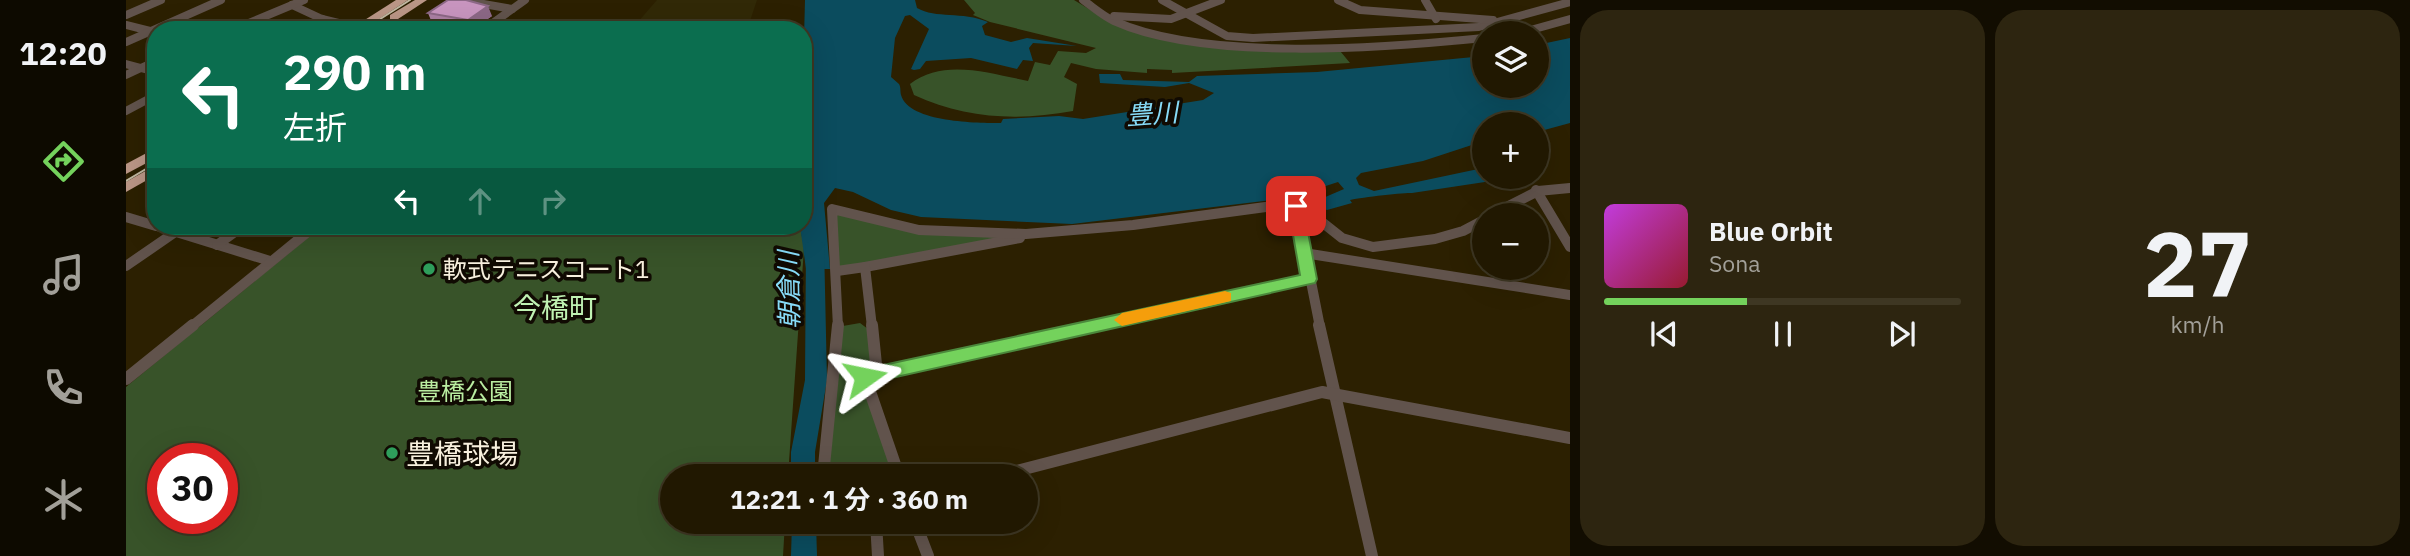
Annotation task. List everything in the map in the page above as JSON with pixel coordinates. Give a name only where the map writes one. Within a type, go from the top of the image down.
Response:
[{"type":"highway","points":[[389,21],[422,0]]},
{"type":"highway","points":[[371,21],[398,1]]},
{"type":"highway","points":[[126,170],[147,157]]},
{"type":"highway","points":[[126,188],[147,175]]},
{"type":"street","points":[[126,15],[161,0]]},
{"type":"street","points":[[173,21],[221,0]]},
{"type":"street","points":[[254,21],[304,0]]},
{"type":"street","points":[[461,0],[475,0],[512,9]]},
{"type":"street","points":[[496,21],[525,0]]},
{"type":"street","points":[[1083,0],[1108,17],[1172,37],[1249,47],[1427,43],[1472,39]]},
{"type":"street","points":[[1162,0],[1227,36],[1253,38],[1329,32],[1389,34],[1472,26]]},
{"type":"street","points":[[1108,17],[1165,20],[1221,0]]},
{"type":"street","points":[[1338,0],[1367,10],[1506,21],[1569,1]]},
{"type":"street","points":[[1362,0],[1367,10]]},
{"type":"street","points":[[1425,0],[1443,30]]},
{"type":"street","points":[[292,5],[330,21]]},
{"type":"street","points":[[318,21],[323,19]]},
{"type":"street","points":[[1549,25],[1570,19]]},
{"type":"street","points":[[126,25],[147,30]]},
{"type":"street","points":[[126,42],[147,32]]},
{"type":"street","points":[[126,64],[147,70]]},
{"type":"street","points":[[126,75],[147,65]]},
{"type":"street","points":[[126,111],[147,100]]},
{"type":"street","points":[[1509,203],[1536,190],[1570,188]]},
{"type":"street","points":[[1536,190],[1566,231],[1570,247]]},
{"type":"street","points":[[824,464],[836,371],[837,271],[832,209],[919,230],[1050,232],[1133,225],[1288,204],[1313,215],[1342,238],[1373,247],[1435,239],[1472,226]]},
{"type":"street","points":[[1296,206],[1309,279],[1372,556]]},
{"type":"street","points":[[126,217],[147,223]]},
{"type":"street","points":[[837,271],[1050,232]]},
{"type":"street","points":[[126,266],[171,235]]},
{"type":"street","points":[[195,235],[270,261]]},
{"type":"street","points":[[217,244],[230,235]]},
{"type":"street","points":[[126,379],[303,235]]},
{"type":"street","points":[[1304,253],[1570,295]]},
{"type":"street","points":[[865,267],[877,374]]},
{"type":"street","points":[[895,464],[865,377],[1309,279]]},
{"type":"street","points":[[1038,465],[1322,392],[1570,438]]},
{"type":"street","points":[[877,534],[878,556]]},
{"type":"street","points":[[920,534],[928,556]]},
{"type":"green space","points":[[964,0],[1074,0],[1102,17],[1193,43],[1336,46],[1350,63],[1172,73],[1172,70],[1147,69],[1147,73],[1096,69],[1071,63],[1064,77],[1077,84],[1073,111],[1012,117],[972,113],[914,95],[910,84],[937,71],[952,70],[982,72],[1028,81],[1035,62],[1050,65],[1058,51],[1086,53],[1096,48],[990,22],[973,15],[975,13]]},
{"type":"green space","points":[[832,209],[919,230],[1026,234],[837,271]]},
{"type":"green space","name":"豊橋公園","points":[[311,235],[802,235],[804,248],[789,464],[660,464],[660,534],[784,534],[783,556],[126,556],[126,387]]},
{"type":"green space","points":[[860,323],[872,332],[877,374],[866,377],[893,464],[826,464],[837,327]]},
{"type":"sand","points":[[657,0],[757,0],[750,21],[639,21]]},
{"type":"water","name":"豊川","points":[[805,0],[915,0],[917,8],[924,11],[988,22],[982,26],[985,35],[1011,42],[1027,38],[1077,46],[1033,43],[1029,48],[1033,61],[1023,60],[1017,69],[971,58],[926,61],[920,69],[914,70],[911,69],[929,29],[910,15],[905,16],[895,38],[891,77],[899,84],[901,95],[907,104],[930,116],[977,123],[1059,116],[1083,119],[1203,100],[1214,93],[1189,83],[1165,87],[1100,83],[1099,74],[1120,74],[1123,80],[1189,82],[1197,76],[1317,72],[1472,57],[1472,98],[1549,98],[1549,42],[1570,38],[1570,123],[1549,129],[1549,112],[1472,112],[1472,145],[1423,161],[1361,173],[1356,178],[1359,185],[1374,191],[1472,170],[1472,184],[1354,199],[1350,200],[1352,203],[1327,210],[1309,204],[1344,189],[1338,182],[1289,198],[1072,224],[921,217],[891,210],[853,192],[835,188],[824,203],[830,269],[806,269],[801,235],[812,235],[812,21],[804,21]]},
{"type":"building","points":[[448,0],[466,0],[488,6],[468,20],[428,13]]},
{"type":"waterway","name":"朝倉川","points":[[803,464],[816,380],[815,244]]},
{"type":"waterway","name":"朝倉川","points":[[804,534],[804,556]]},
{"type":"tram line","points":[[377,21],[410,0]]},
{"type":"tram line","points":[[126,181],[147,168]]},
{"type":"slow traffic","points":[[1122,320],[1225,297]]},
{"type":"place","name":"軟式テニスコート1","points":[[429,269]]},
{"type":"place","name":"豊橋球場","points":[[392,453]]},
{"type":"district","name":"今橋町","points":[[555,307]]},
{"type":"route","points":[[865,377],[1309,279],[1296,206]]}]
